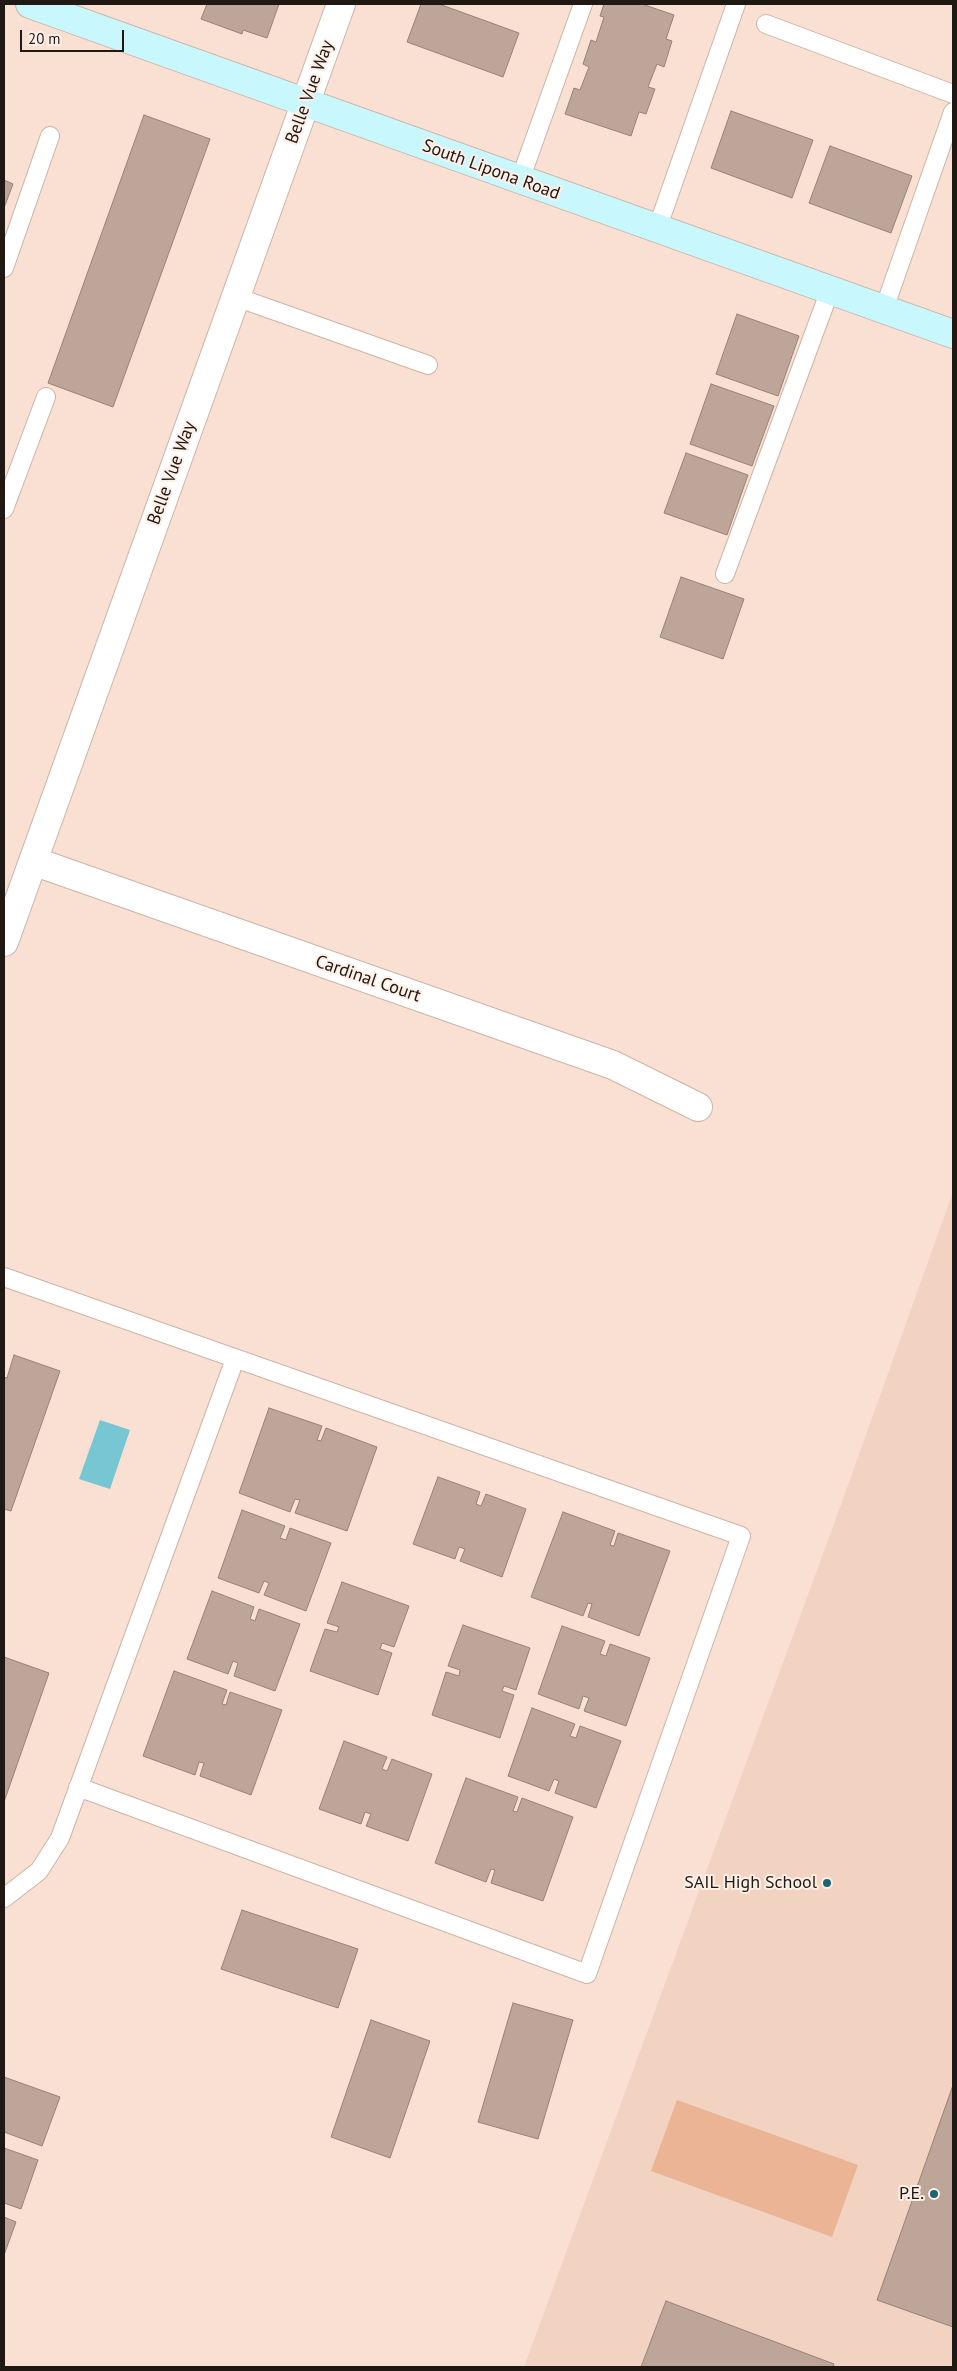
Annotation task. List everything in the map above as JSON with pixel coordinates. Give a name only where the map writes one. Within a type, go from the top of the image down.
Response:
[{"type":"street","name":"Belle Vue Way","points":[[4,942],[342,4]]},
{"type":"street","name":"South Lipona Road","points":[[46,6],[306,104],[953,334]]},
{"type":"street","name":"Cardinal Court","points":[[33,861],[613,1065],[698,1107]]},
{"type":"lane","points":[[520,180],[583,4]]},
{"type":"lane","points":[[657,229],[736,4]]},
{"type":"lane","points":[[766,24],[953,94]]},
{"type":"lane","points":[[884,309],[953,112]]},
{"type":"lane","points":[[4,268],[50,136]]},
{"type":"lane","points":[[725,574],[830,290]]},
{"type":"lane","points":[[236,297],[428,365]]},
{"type":"lane","points":[[4,510],[46,397]]},
{"type":"lane","points":[[4,1277],[741,1536],[587,1974],[78,1787]]},
{"type":"lane","points":[[4,1898],[39,1871],[60,1838],[235,1359]]},
{"type":"shaded area","name":"SAIL High School","points":[[953,1192],[953,2367],[524,2367],[838,1513]]},
{"type":"shaded area","points":[[677,2100],[858,2165],[832,2237],[651,2171]]},
{"type":"water","points":[[100,1420],[130,1430],[110,1489],[79,1479]]},
{"type":"building","points":[[207,4],[279,4],[267,38],[243,30],[242,34],[201,19]]},
{"type":"building","points":[[421,4],[439,4],[519,33],[503,77],[407,42]]},
{"type":"building","points":[[604,4],[642,4],[674,15],[666,39],[672,41],[664,67],[657,64],[648,87],[655,89],[646,114],[639,112],[631,136],[565,114],[574,88],[580,90],[589,67],[583,64],[591,40],[596,42],[604,17],[600,16]]},
{"type":"building","points":[[731,111],[813,140],[792,198],[711,168]]},
{"type":"building","points":[[144,115],[210,139],[113,407],[48,383]]},
{"type":"building","points":[[830,146],[912,176],[891,233],[809,203]]},
{"type":"building","points":[[4,180],[13,184],[4,208]]},
{"type":"building","points":[[737,314],[799,336],[778,396],[716,374]]},
{"type":"building","points":[[711,384],[774,406],[752,466],[690,444]]},
{"type":"building","points":[[686,453],[748,475],[727,535],[664,513]]},
{"type":"building","points":[[681,577],[744,599],[723,659],[660,637]]},
{"type":"building","points":[[14,1355],[60,1371],[11,1511],[4,1509],[4,1377],[7,1378]]},
{"type":"building","points":[[269,1408],[322,1426],[317,1440],[321,1441],[326,1428],[377,1447],[347,1531],[295,1513],[300,1500],[295,1499],[290,1512],[239,1493]]},
{"type":"building","points":[[438,1477],[480,1492],[476,1504],[481,1506],[486,1494],[526,1509],[502,1577],[460,1561],[465,1549],[459,1547],[455,1559],[413,1544]]},
{"type":"building","points":[[242,1510],[285,1526],[280,1538],[286,1540],[290,1528],[331,1543],[306,1611],[264,1595],[269,1583],[264,1581],[259,1593],[218,1578]]},
{"type":"building","points":[[563,1512],[615,1531],[610,1545],[614,1546],[618,1533],[670,1551],[639,1636],[588,1617],[592,1604],[588,1603],[583,1616],[531,1597]]},
{"type":"building","points":[[342,1582],[409,1606],[394,1647],[382,1643],[380,1649],[392,1653],[378,1695],[310,1671],[325,1629],[337,1632],[339,1627],[327,1623]]},
{"type":"building","points":[[212,1591],[254,1607],[250,1619],[255,1621],[259,1609],[300,1624],[275,1691],[234,1676],[238,1663],[233,1661],[228,1674],[187,1659]]},
{"type":"building","points":[[463,1625],[530,1648],[516,1690],[504,1686],[502,1691],[514,1695],[500,1738],[432,1715],[446,1672],[459,1676],[460,1670],[448,1666]]},
{"type":"building","points":[[562,1626],[605,1641],[600,1654],[606,1656],[610,1644],[650,1658],[626,1726],[584,1711],[589,1698],[583,1696],[579,1709],[538,1694]]},
{"type":"building","points":[[4,1657],[49,1673],[4,1802]]},
{"type":"building","points":[[174,1671],[227,1690],[222,1704],[226,1705],[230,1692],[282,1710],[251,1795],[200,1776],[204,1763],[199,1762],[195,1775],[143,1756]]},
{"type":"building","points":[[532,1708],[575,1724],[570,1736],[576,1738],[580,1726],[621,1741],[596,1808],[555,1793],[559,1781],[554,1779],[549,1791],[508,1776]]},
{"type":"building","points":[[344,1741],[387,1757],[382,1769],[387,1771],[392,1759],[432,1774],[408,1841],[366,1826],[371,1814],[365,1812],[361,1824],[319,1809]]},
{"type":"building","points":[[466,1778],[518,1797],[513,1811],[517,1812],[522,1798],[573,1817],[543,1901],[491,1883],[495,1870],[491,1869],[486,1882],[435,1863]]},
{"type":"building","points":[[242,1910],[358,1949],[338,2008],[221,1969]]},
{"type":"building","points":[[513,2003],[573,2020],[538,2139],[478,2122]]},
{"type":"building","points":[[371,2020],[430,2041],[390,2158],[331,2137]]},
{"type":"building","points":[[4,2077],[60,2097],[42,2146],[4,2132]]},
{"type":"building","name":"P.E.","points":[[953,2088],[953,2327],[877,2300]]},
{"type":"building","points":[[4,2148],[38,2160],[21,2209],[4,2203]]},
{"type":"building","points":[[4,2217],[16,2222],[4,2255]]},
{"type":"building","points":[[666,2301],[834,2364],[833,2367],[641,2367]]},
{"type":"place","name":"SAIL High School","points":[[827,1883]]},
{"type":"place","name":"P.E.","points":[[934,2194]]}]
